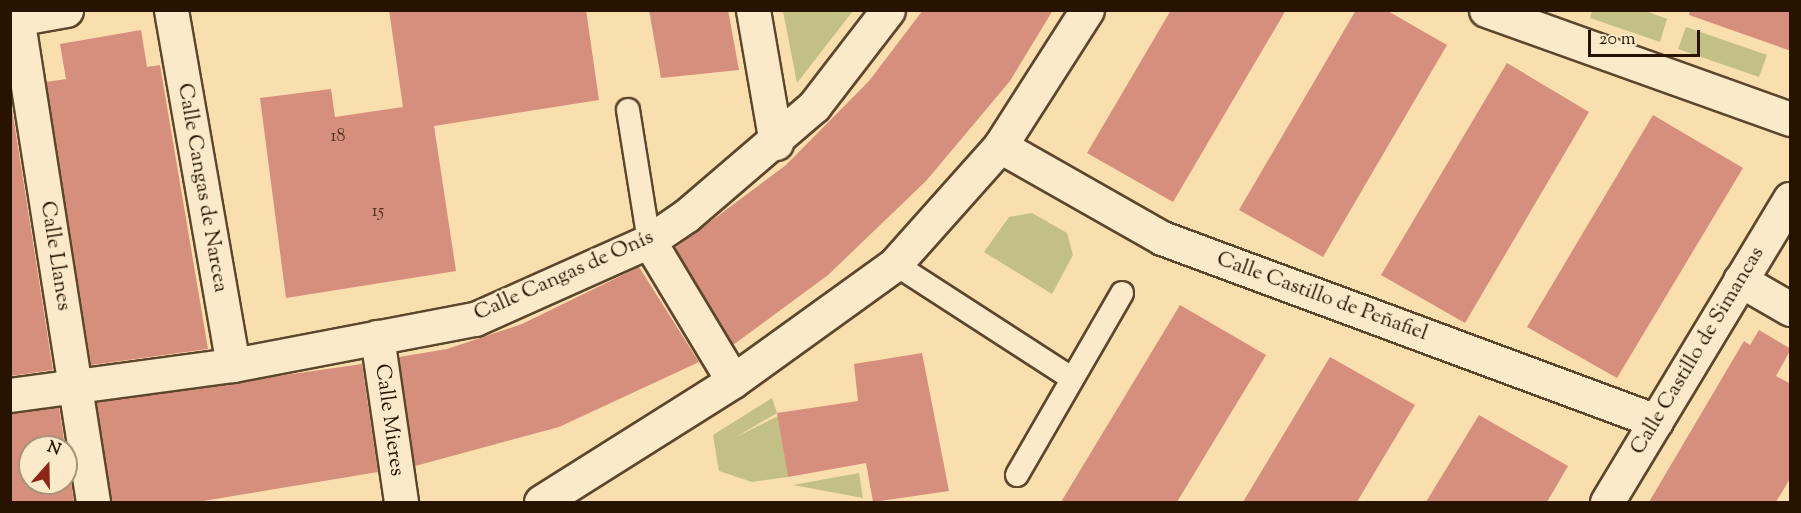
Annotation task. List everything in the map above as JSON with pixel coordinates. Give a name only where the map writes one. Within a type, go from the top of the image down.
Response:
[{"type":"street","points":[[15,16],[66,10]]},
{"type":"street","name":"Calle Cangas de Narcea","points":[[171,10],[233,365]]},
{"type":"street","points":[[753,10],[776,144]]},
{"type":"street","name":"Calle Cangas de Onís","points":[[10,395],[75,384],[233,365],[475,319],[649,241],[776,144],[814,106],[888,10]]},
{"type":"street","points":[[544,502],[733,381],[895,264],[1000,146],[1087,10]]},
{"type":"street","points":[[1486,10],[1791,119]]},
{"type":"street","name":"Calle Llanes","points":[[15,16],[93,502]]},
{"type":"street","name":"Calle Castillo de Peñafiel","points":[[1000,146],[1162,238],[1656,421]]},
{"type":"street","name":"Calle Castillo de Simancas","points":[[1607,502],[1791,199]]},
{"type":"street","points":[[649,241],[733,381]]},
{"type":"street","points":[[1740,280],[1791,309]]},
{"type":"street","name":"Calle Mieres","points":[[377,337],[401,502]]},
{"type":"street","points":[[544,502],[552,502]]},
{"type":"lane","points":[[628,110],[649,241]]},
{"type":"lane","points":[[895,264],[1070,377]]},
{"type":"lane","points":[[1017,475],[1070,377],[1122,293]]},
{"type":"shaded area","points":[[1643,10],[1667,19],[1660,42],[1590,18],[1592,11]]},
{"type":"shaded area","points":[[783,11],[853,11],[797,83]]},
{"type":"shaded area","points":[[1686,27],[1767,55],[1759,77],[1678,49]]},
{"type":"shaded area","points":[[1032,213],[1067,233],[1073,255],[1052,294],[984,252],[1009,217]]},
{"type":"shaded area","points":[[772,398],[777,413],[736,437],[778,416],[788,477],[752,482],[719,471],[713,435]]},
{"type":"shaded area","points":[[859,473],[863,498],[793,485]]},
{"type":"building","points":[[389,10],[586,10],[599,100],[434,126],[456,271],[286,298],[260,98],[331,89],[335,117],[403,107]]},
{"type":"building","points":[[649,10],[728,10],[739,70],[661,78]]},
{"type":"building","points":[[923,10],[1053,10],[1010,81],[926,181],[828,275],[733,345],[675,248],[786,165],[869,81]]},
{"type":"building","points":[[1171,10],[1286,10],[1173,202],[1087,153]]},
{"type":"building","points":[[1356,10],[1386,10],[1447,45],[1323,257],[1239,210]]},
{"type":"building","points":[[1690,10],[1791,10],[1791,51],[1689,15]]},
{"type":"building","points":[[141,30],[147,67],[160,65],[208,349],[91,365],[46,82],[66,79],[60,44]]},
{"type":"building","points":[[1507,63],[1589,112],[1465,323],[1381,275]]},
{"type":"building","points":[[10,96],[53,370],[10,376]]},
{"type":"building","points":[[1653,115],[1743,168],[1617,378],[1527,327]]},
{"type":"building","points":[[639,267],[699,362],[559,427],[415,466],[399,357],[447,349],[522,324]]},
{"type":"building","points":[[1180,305],[1266,355],[1177,502],[1061,502]]},
{"type":"building","points":[[1759,330],[1791,349],[1776,376],[1791,384],[1791,477],[1776,502],[1649,502],[1744,341],[1750,345]]},
{"type":"building","points":[[922,353],[949,491],[873,502],[866,463],[788,477],[777,413],[858,401],[854,364]]},
{"type":"building","points":[[1330,357],[1415,405],[1357,502],[1243,502]]},
{"type":"building","points":[[362,364],[378,472],[197,502],[111,502],[96,402]]},
{"type":"building","points":[[59,407],[63,435],[18,435],[18,495],[73,495],[74,502],[10,502],[10,413]]},
{"type":"building","points":[[1479,415],[1568,466],[1547,502],[1426,502]]}]
